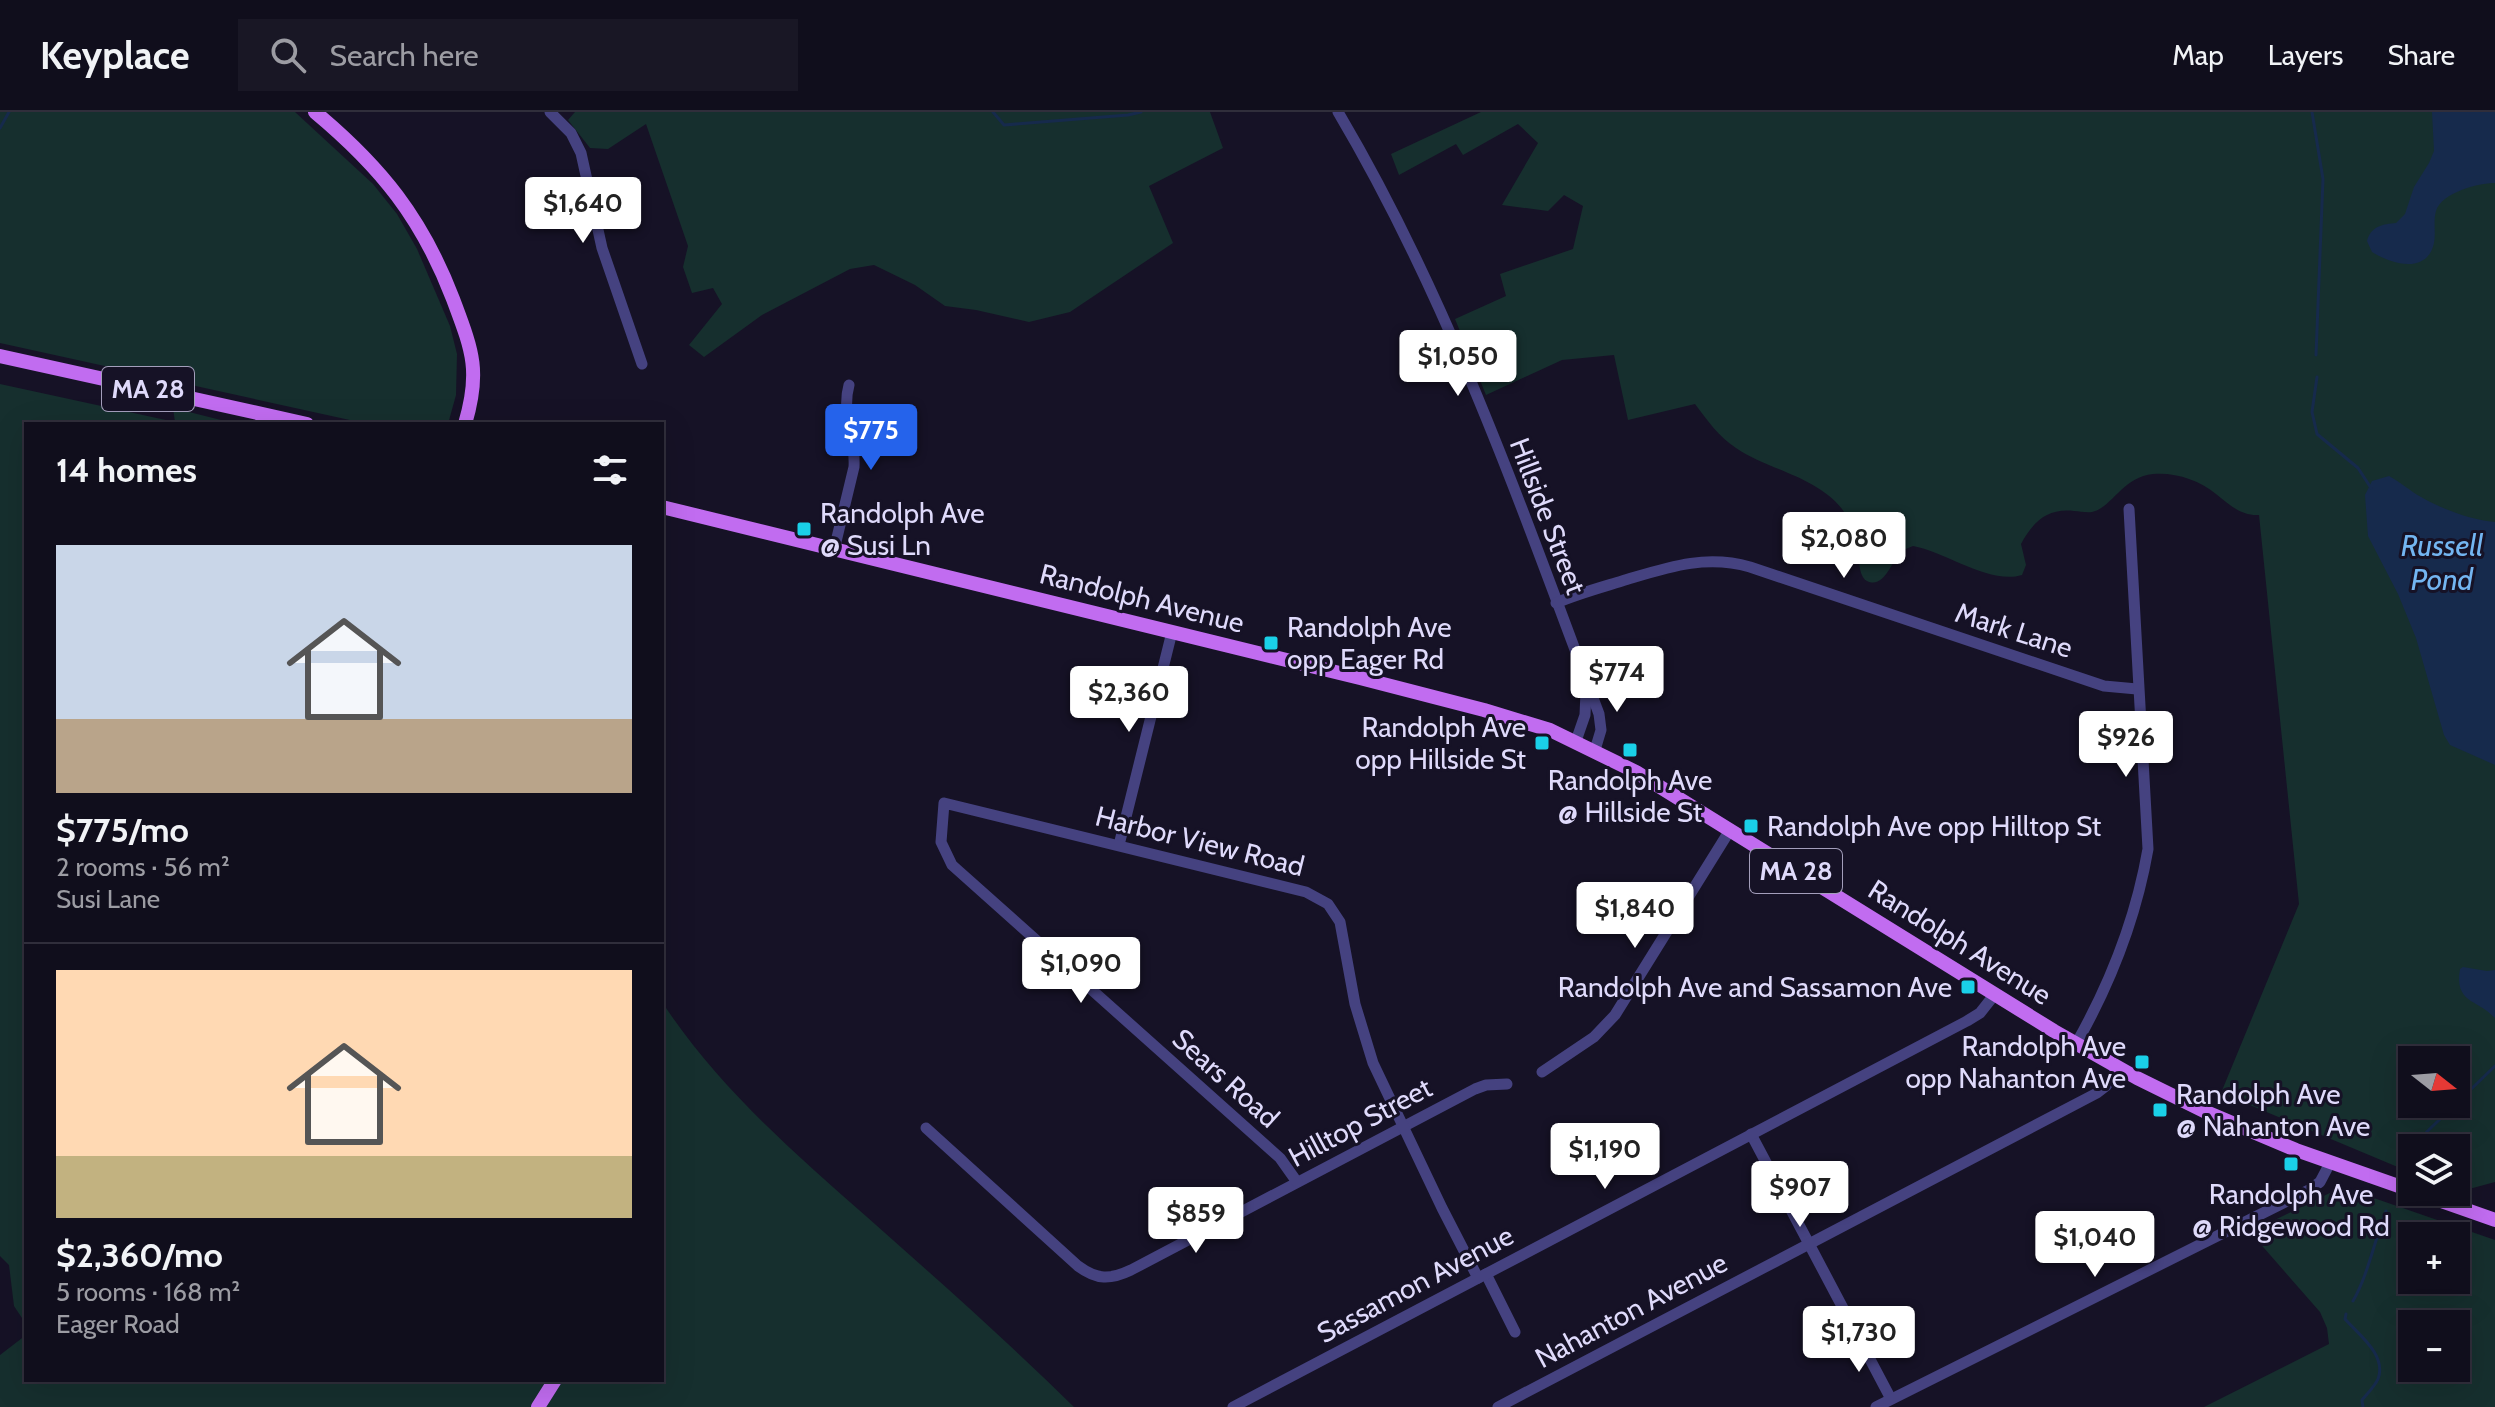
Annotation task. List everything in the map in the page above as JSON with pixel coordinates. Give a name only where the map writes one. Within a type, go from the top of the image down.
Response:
[{"type":"main road","points":[[315,112],[383,175],[410,211],[436,258],[466,334],[474,364],[474,386],[465,422]]},
{"type":"main road","name":"MA 28","points":[[0,356],[298,422]]},
{"type":"main road","name":"Randolph Avenue","points":[[664,508],[1484,710],[1576,741],[1730,830],[2118,1067],[2225,1120],[2330,1163],[2495,1220]]},
{"type":"main road","points":[[538,1407],[554,1382]]},
{"type":"street","points":[[550,112],[571,133],[581,153],[602,248],[642,364]]},
{"type":"street","name":"Hillside Street","points":[[1338,112],[1403,229],[1446,321],[1601,722],[1601,734],[1595,750]]},
{"type":"street","points":[[834,550],[854,467],[845,405],[849,385]]},
{"type":"street","points":[[2076,1044],[2111,976],[2148,849],[2129,509]]},
{"type":"street","name":"Mark Lane","points":[[1556,603],[1687,562],[1730,562],[2104,686],[2137,689]]},
{"type":"street","points":[[1119,845],[1172,632]]},
{"type":"street","name":"Hillside Street","points":[[1576,741],[1586,709],[1586,679]]},
{"type":"street","name":"Harbor View Road","points":[[944,803],[1306,892],[1328,904],[1342,927],[1355,1004],[1369,1052],[1482,1276],[1515,1332]]},
{"type":"street","name":"Sears Road","points":[[944,803],[941,842],[952,865],[1280,1158],[1297,1182]]},
{"type":"street","points":[[1542,1072],[1594,1037],[1615,1015],[1730,830]]},
{"type":"street","name":"Sassamon Avenue","points":[[1233,1407],[1974,1017],[1995,994]]},
{"type":"street","name":"Nahanton Avenue","points":[[1498,1407],[2097,1093],[2109,1082],[2118,1067]]},
{"type":"street","name":"Hilltop Street","points":[[926,1128],[1078,1266],[1090,1275],[1102,1278],[1115,1277],[1131,1270],[1475,1089],[1507,1084]]},
{"type":"street","points":[[1751,1134],[1891,1399]]},
{"type":"street","points":[[1876,1407],[2309,1190],[2320,1182],[2330,1163]]},
{"type":"green space","points":[[0,112],[295,112],[373,184],[397,214],[417,249],[450,326],[457,354],[456,395],[449,422],[359,422],[0,343]]},
{"type":"green space","points":[[575,112],[1210,112],[1223,148],[1149,186],[1173,243],[1070,312],[1029,322],[945,306],[915,285],[874,265],[850,269],[762,315],[704,357],[689,345],[722,304],[713,288],[692,293],[683,267],[688,246],[646,124],[608,149],[590,148],[568,120]]},
{"type":"green space","points":[[1481,112],[2495,112],[2495,1182],[2470,1189],[2470,1134],[2398,1134],[2398,1167],[2221,1093],[2299,904],[2259,515],[2236,509],[2194,481],[2170,474],[2153,474],[2142,476],[2125,486],[2099,509],[2056,512],[2042,518],[2021,544],[2026,565],[2022,575],[1996,576],[1913,546],[1901,551],[1883,578],[1873,583],[1867,581],[1861,573],[1853,529],[1844,512],[1831,498],[1805,481],[1736,448],[1695,404],[1628,420],[1614,355],[1562,360],[1486,395],[1455,319],[1506,296],[1500,274],[1573,249],[1583,206],[1564,195],[1548,211],[1502,205],[1538,143],[1518,124],[1463,155],[1456,144],[1399,175],[1391,154]]},
{"type":"green space","points":[[0,384],[175,422],[24,422],[24,1321],[14,1306],[9,1265],[0,1256]]},
{"type":"green space","points":[[173,408],[229,422],[175,422]]},
{"type":"green space","points":[[664,1005],[707,1062],[757,1117],[998,1334],[1074,1407],[0,1407],[0,1355],[24,1337],[24,1382],[664,1382]]},
{"type":"green space","points":[[2342,1187],[2443,1222],[2398,1222],[2398,1294],[2470,1294],[2470,1231],[2495,1240],[2495,1407],[2204,1407],[2329,1344],[2327,1328],[2320,1312],[2250,1232]]},
{"type":"water","points":[[2432,112],[2495,112],[2495,183],[2470,187],[2445,199],[2436,211],[2434,243],[2430,253],[2416,263],[2398,263],[2372,252],[2367,241],[2375,229],[2396,223],[2405,214],[2414,187],[2434,151]]},
{"type":"water","name":"Russell Pond","points":[[2389,476],[2438,506],[2495,522],[2495,765],[2450,745],[2444,735],[2416,638],[2398,594],[2368,536],[2365,495],[2372,481]]},
{"type":"water","points":[[2460,969],[2495,970],[2495,1018],[2468,999],[2460,988]]},
{"type":"waterway","points":[[0,128],[9,112]]},
{"type":"waterway","points":[[993,112],[1004,125],[1141,112]]},
{"type":"waterway","points":[[2312,112],[2323,179],[2316,355]]},
{"type":"waterway","points":[[2317,377],[2312,412],[2317,434],[2358,468],[2371,488]]},
{"type":"waterway","points":[[2425,1134],[2495,1066]]},
{"type":"waterway","points":[[2353,1301],[2386,1211]]},
{"type":"waterway","points":[[2346,1314],[2345,1319],[2370,1346],[2379,1362],[2378,1379],[2362,1400],[2363,1407]]},
{"type":"place","name":"Randolph Ave @ Susi Ln","points":[[804,529]]},
{"type":"place","name":"Randolph Ave opp Eager Rd","points":[[1271,643]]},
{"type":"place","name":"Randolph Ave opp Hillside St","points":[[1542,743]]},
{"type":"place","name":"Randolph Ave @ Hillside St","points":[[1630,750]]},
{"type":"place","name":"Randolph Ave opp Hilltop St","points":[[1751,826]]},
{"type":"place","name":"Randolph Ave and Sassamon Ave","points":[[1968,987]]},
{"type":"place","name":"Randolph Ave opp Nahanton Ave","points":[[2142,1062]]},
{"type":"place","name":"Randolph Ave @ Nahanton Ave","points":[[2160,1110]]},
{"type":"place","name":"Randolph Ave @ Ridgewood Rd","points":[[2291,1164]]}]
